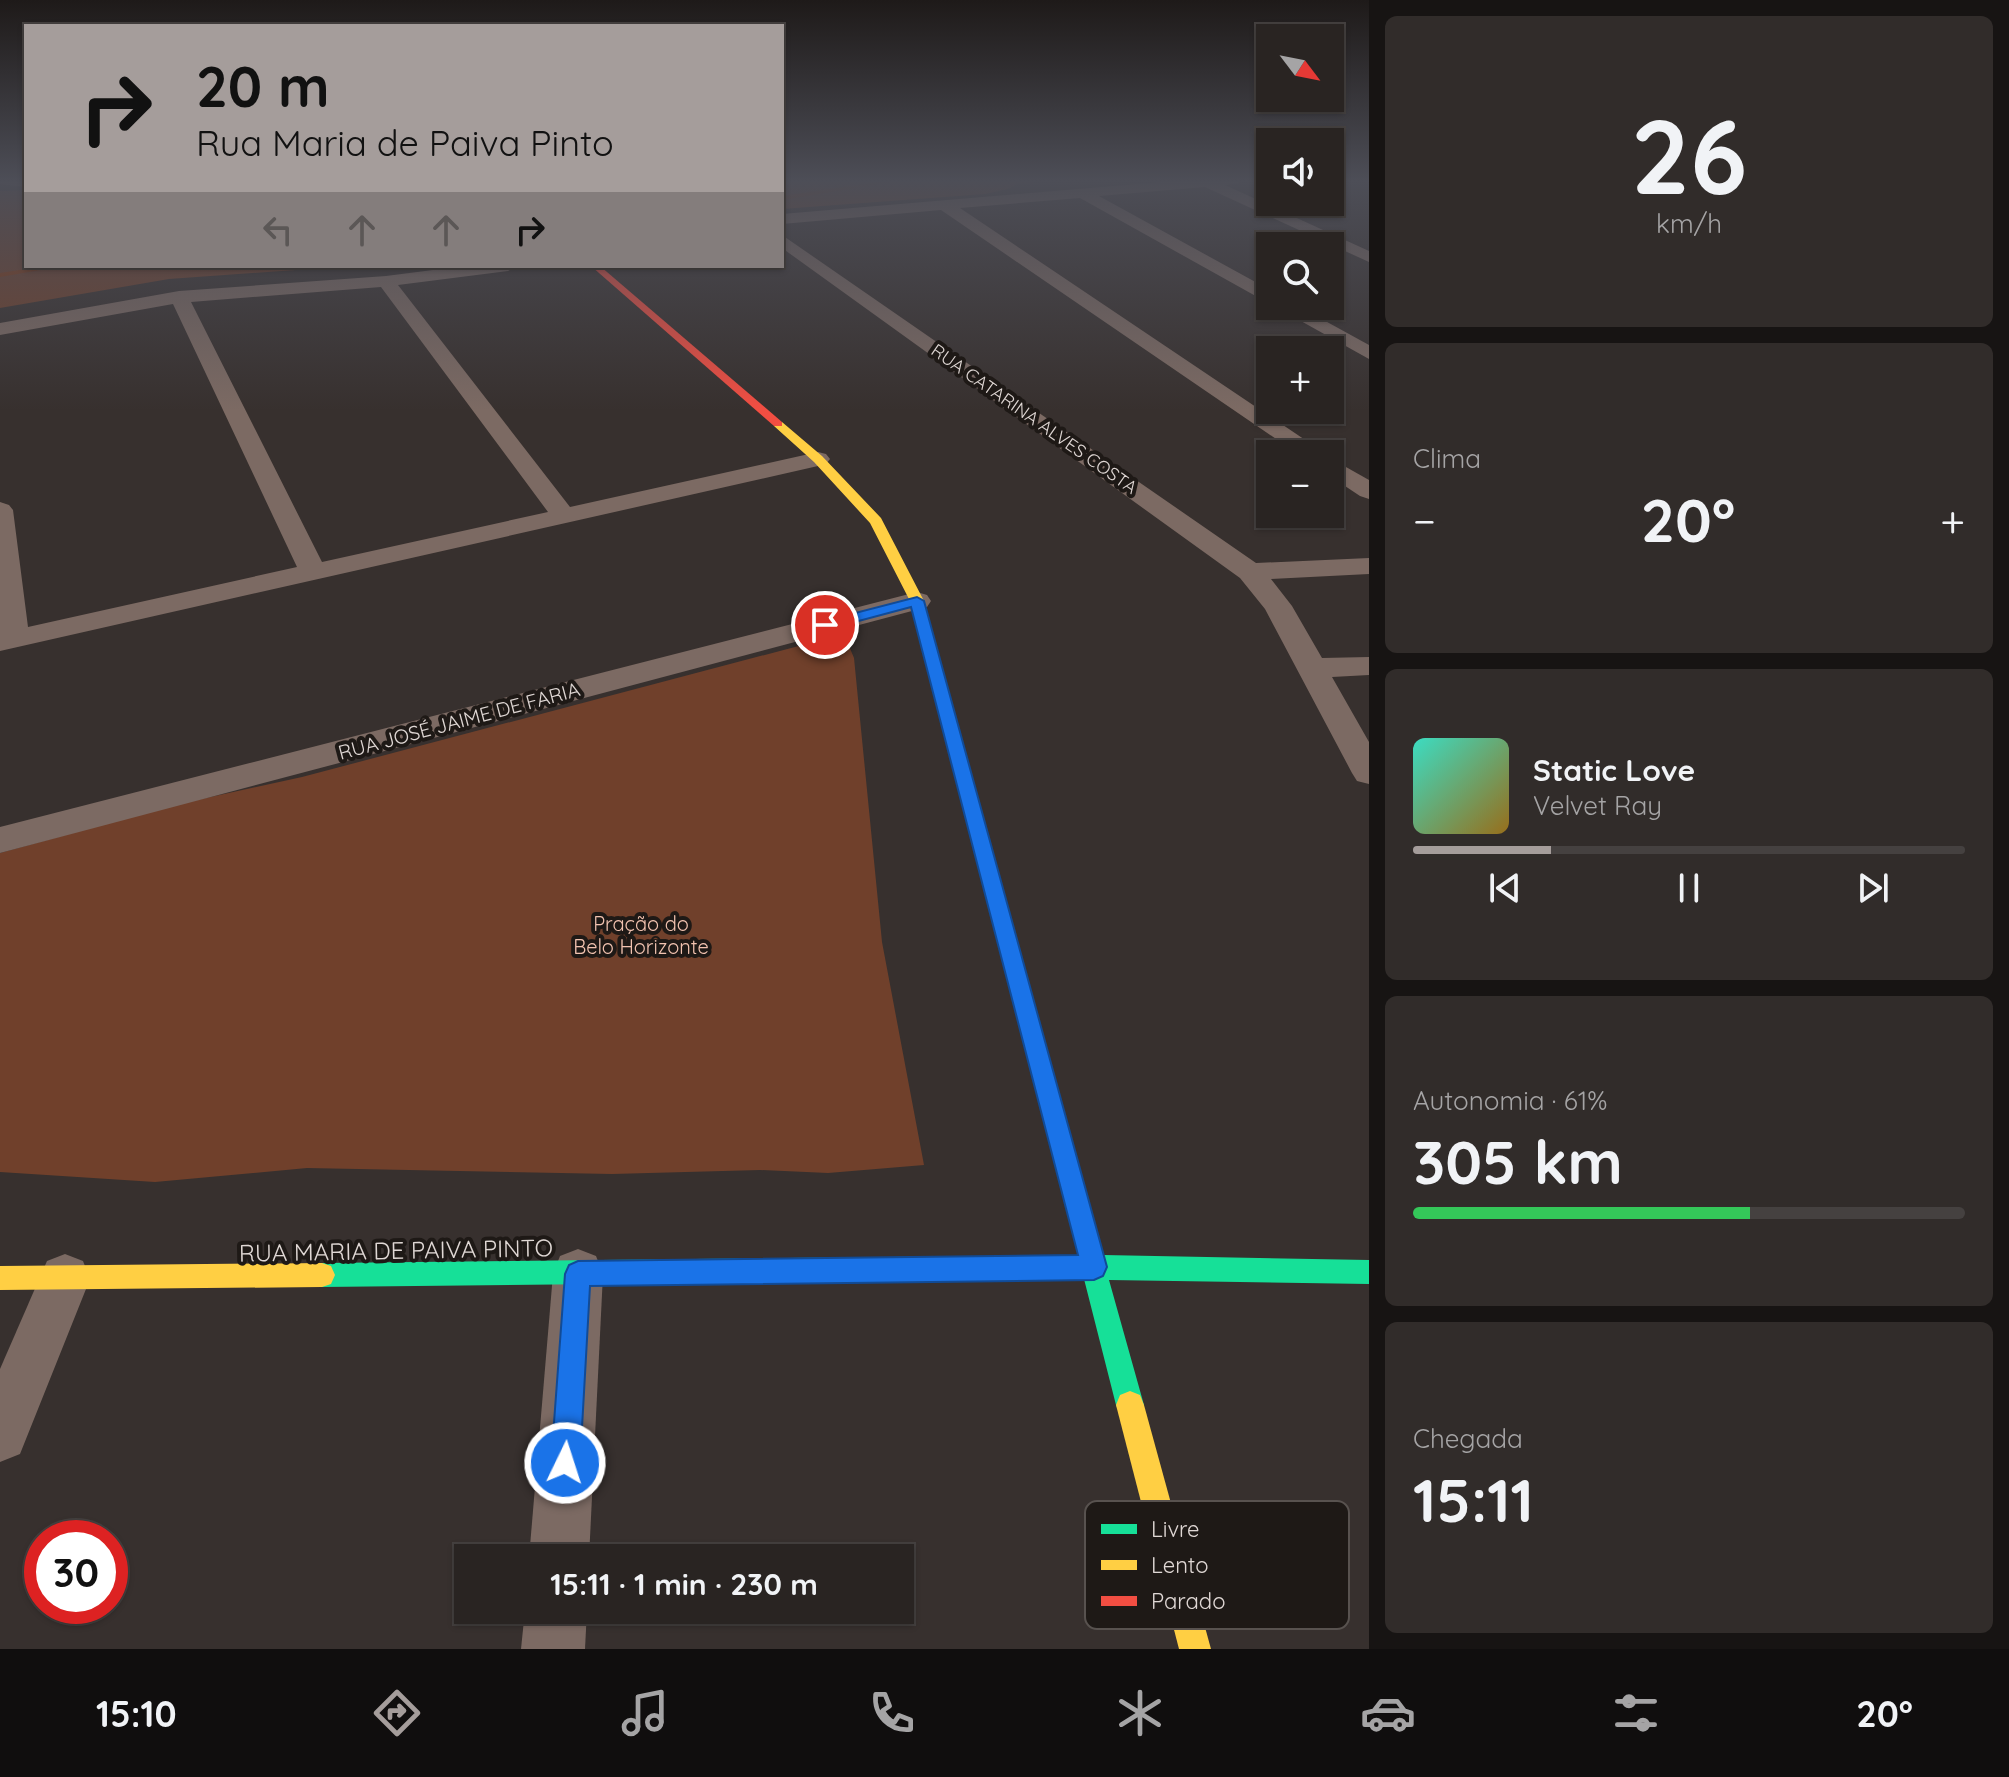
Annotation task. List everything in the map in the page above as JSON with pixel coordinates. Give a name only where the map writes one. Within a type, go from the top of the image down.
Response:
[{"type":"street","name":"RUA CATARINA ALVES COSTA","points":[[806,257],[1250,572],[1278,606],[1369,773]]},
{"type":"street","points":[[1021,257],[1293,440]]},
{"type":"street","points":[[1197,257],[1256,290]]},
{"type":"street","points":[[0,329],[179,297],[386,281],[492,268]]},
{"type":"street","points":[[597,268],[818,459],[876,521],[917,601],[1156,1501]]},
{"type":"street","points":[[386,281],[564,516]]},
{"type":"street","points":[[179,297],[313,572]]},
{"type":"street","points":[[1309,320],[1369,353]]},
{"type":"street","points":[[0,510],[8,640],[818,459]]},
{"type":"street","points":[[1344,474],[1369,491]]},
{"type":"street","points":[[1250,572],[1369,566]]},
{"type":"street","name":"RUA JOSÉ JAIME DE FARIA","points":[[0,840],[917,601]]},
{"type":"street","points":[[1314,668],[1369,666]]},
{"type":"street","name":"RUA MARIA DE PAIVA PINTO","points":[[0,1278],[1094,1267],[1369,1272]]},
{"type":"street","points":[[560,1544],[578,1274]]},
{"type":"street","points":[[0,1434],[65,1279]]},
{"type":"street","points":[[553,1649],[555,1624]]},
{"type":"street","points":[[1190,1629],[1195,1649]]},
{"type":"green space","points":[[0,257],[24,257],[24,268],[324,268],[169,279],[0,308]]},
{"type":"green space","name":"Pração do Belo Horizonte","points":[[844,634],[854,658],[882,942],[924,1165],[828,1173],[760,1170],[612,1174],[307,1168],[155,1182],[0,1172],[0,853],[174,805],[302,777]]},
{"type":"waterway","points":[[0,275],[47,268]]},
{"type":"traffic: fast","points":[[988,870],[1130,1405]]},
{"type":"traffic: fast","points":[[322,1275],[1094,1267],[1369,1272]]},
{"type":"traffic: slow","points":[[778,424],[818,459],[876,521],[917,601],[988,870]]},
{"type":"traffic: slow","points":[[0,1278],[322,1275]]},
{"type":"traffic: slow","points":[[1130,1405],[1156,1501]]},
{"type":"traffic: slow","points":[[1190,1629],[1195,1649]]},
{"type":"traffic: jam","points":[[597,268],[778,424]]},
{"type":"route","points":[[565,1463],[578,1274],[1094,1267],[917,601],[825,625]]}]
